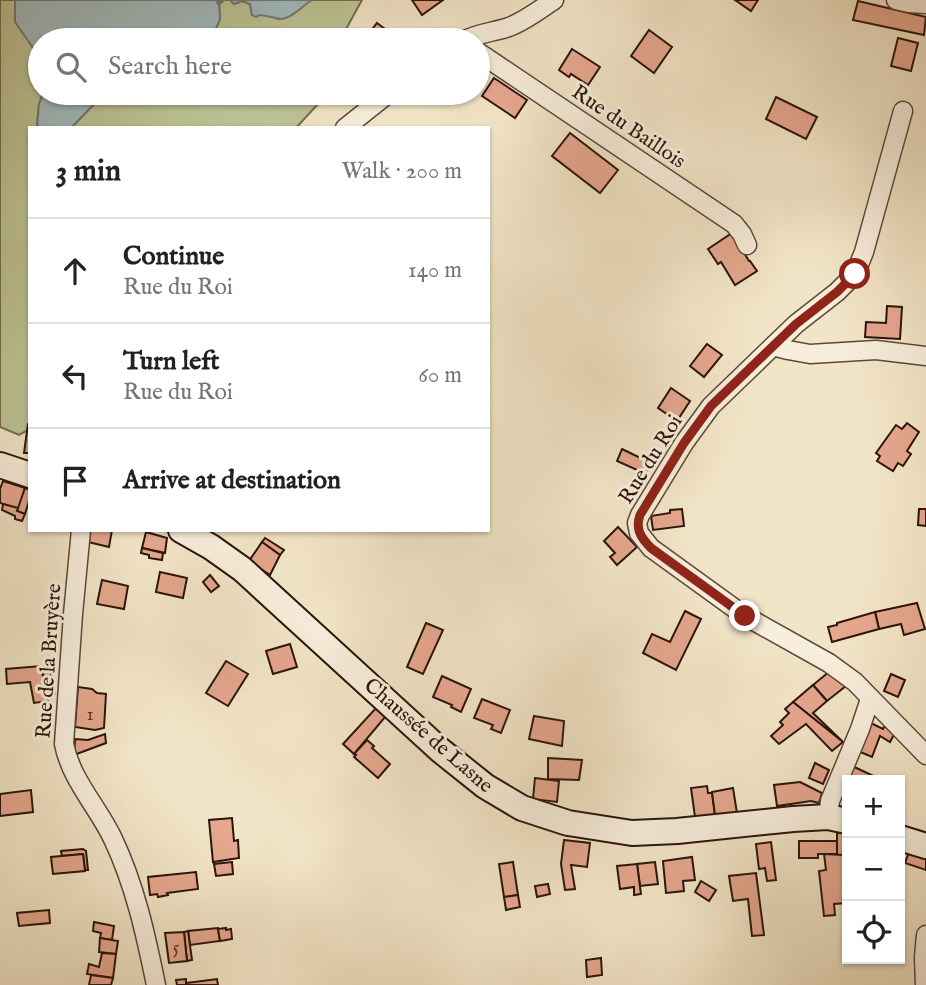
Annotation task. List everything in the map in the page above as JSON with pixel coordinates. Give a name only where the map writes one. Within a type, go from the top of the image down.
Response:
[{"type":"street","points":[[490,31],[509,27],[554,0]]},
{"type":"street","points":[[896,0],[926,4]]},
{"type":"street","name":"Rue du Baillois","points":[[490,60],[734,224],[747,245]]},
{"type":"street","points":[[348,126],[374,105]]},
{"type":"street","name":"Rue du Roi","points":[[903,111],[864,252],[855,274],[773,345],[711,406],[684,443],[637,523],[639,533],[651,548],[674,566],[745,616],[829,663],[855,682],[926,755]]},
{"type":"street","points":[[773,345],[788,351],[810,354],[876,349],[926,356]]},
{"type":"street","points":[[0,465],[28,474]]},
{"type":"street","name":"Rue de la Bruyère","points":[[81,532],[64,744],[72,771],[112,836],[125,866],[156,985]]},
{"type":"street","name":"Chaussée de Lasne","points":[[185,532],[242,569],[440,750],[485,786],[522,808],[568,823],[632,833],[793,819],[838,819]]},
{"type":"street","points":[[838,819],[830,801],[870,699]]},
{"type":"street","points":[[905,840],[926,846]]},
{"type":"street","points":[[925,985],[926,935]]},
{"type":"green space","points":[[0,0],[15,0],[16,22],[28,40],[28,105],[39,105],[38,126],[28,126],[28,430],[19,435],[0,427]]},
{"type":"green space","points":[[216,0],[230,0],[234,4],[242,1],[250,4],[252,15],[270,15],[278,19],[312,0],[362,0],[347,28],[216,28],[220,19],[219,3]]},
{"type":"green space","points":[[93,105],[317,105],[298,126],[73,126]]},
{"type":"water","points":[[15,0],[216,0],[219,3],[220,19],[216,28],[28,28],[28,41],[15,22]]},
{"type":"water","points":[[230,0],[312,0],[294,14],[282,19],[262,15],[256,17],[252,15],[250,4],[242,1],[234,4]]},
{"type":"water","points":[[39,105],[93,105],[73,126],[37,125]]},
{"type":"building","points":[[412,0],[443,0],[422,15]]},
{"type":"building","points":[[735,0],[758,0],[751,11]]},
{"type":"building","points":[[858,1],[926,17],[924,35],[853,20]]},
{"type":"building","points":[[649,30],[672,47],[654,73],[631,56]]},
{"type":"building","points":[[898,38],[918,43],[911,71],[891,66]]},
{"type":"building","points":[[572,49],[600,67],[588,85],[559,70]]},
{"type":"building","points":[[494,78],[527,100],[515,118],[490,101],[490,84]]},
{"type":"building","points":[[776,97],[817,117],[806,139],[766,119]]},
{"type":"building","points":[[570,133],[618,170],[600,193],[552,156]]},
{"type":"building","points":[[732,233],[757,271],[735,285],[721,262],[718,264],[708,249]]},
{"type":"building","points":[[887,306],[902,307],[900,339],[865,337],[866,322],[886,323]]},
{"type":"building","points":[[707,344],[722,355],[704,377],[690,366]]},
{"type":"building","points":[[671,388],[690,401],[677,421],[658,408]]},
{"type":"building","points":[[907,423],[919,432],[907,451],[911,454],[903,466],[898,463],[893,471],[877,461],[880,456],[876,453],[896,425],[902,429]]},
{"type":"building","points":[[28,424],[28,453],[24,453]]},
{"type":"building","points":[[622,449],[651,463],[646,474],[617,461]]},
{"type":"building","points":[[3,481],[25,488],[19,509],[0,503]]},
{"type":"building","points":[[25,488],[28,489],[25,514],[17,511]]},
{"type":"building","points":[[3,504],[18,508],[17,511],[25,514],[22,521],[2,510]]},
{"type":"building","points":[[682,509],[684,526],[653,530],[651,516]]},
{"type":"building","points":[[919,509],[926,509],[926,526],[918,525]]},
{"type":"building","points":[[618,527],[637,547],[617,565],[610,557],[615,553],[604,541]]},
{"type":"building","points":[[90,532],[112,532],[109,547],[88,542]]},
{"type":"building","points":[[146,532],[167,538],[165,553],[142,548]]},
{"type":"building","points":[[265,538],[284,550],[280,555],[262,542]]},
{"type":"building","points":[[262,542],[280,555],[270,575],[249,561]]},
{"type":"building","points":[[142,548],[163,553],[162,560],[149,558],[149,555],[141,553]]},
{"type":"building","points":[[160,572],[187,578],[183,598],[156,592]]},
{"type":"building","points":[[210,575],[219,586],[211,592],[203,582]]},
{"type":"building","points":[[102,580],[128,586],[124,609],[97,604]]},
{"type":"building","points":[[917,603],[925,629],[904,635],[901,624],[879,629],[875,612]]},
{"type":"building","points":[[685,611],[701,619],[676,670],[643,653],[652,634],[670,642]]},
{"type":"building","points":[[875,612],[879,629],[832,642],[828,627]]},
{"type":"building","points":[[426,623],[443,630],[423,674],[407,667]]},
{"type":"building","points":[[290,644],[297,667],[273,674],[266,651]]},
{"type":"building","points":[[226,661],[248,674],[228,706],[206,693]]},
{"type":"building","points":[[41,666],[48,701],[34,703],[30,682],[7,684],[6,669]]},
{"type":"building","points":[[50,667],[55,694],[47,695],[42,668]]},
{"type":"building","points":[[830,671],[846,686],[827,701],[813,685]]},
{"type":"building","points":[[891,674],[905,680],[898,697],[884,691]]},
{"type":"building","points":[[442,676],[471,689],[461,712],[433,697]]},
{"type":"building","points":[[813,685],[827,701],[813,713],[843,742],[793,702]]},
{"type":"building","points":[[78,687],[106,694],[104,728],[95,730],[75,727]]},
{"type":"building","points":[[482,699],[510,710],[501,733],[491,729],[493,725],[474,718]]},
{"type":"building","points":[[793,702],[843,742],[832,751],[806,724],[779,744],[771,736],[783,725],[780,722],[789,713],[785,709]]},
{"type":"building","points":[[376,708],[386,716],[354,754],[343,744]]},
{"type":"building","points":[[534,716],[564,721],[562,746],[529,739]]},
{"type":"building","points":[[888,720],[897,729],[890,742],[880,736],[872,757],[858,751],[871,723],[883,729]]},
{"type":"building","points":[[105,734],[106,743],[74,755],[75,739],[88,740]]},
{"type":"building","points":[[367,740],[390,764],[378,778],[354,757]]},
{"type":"building","points":[[548,758],[582,760],[579,780],[548,779]]},
{"type":"building","points":[[815,763],[829,770],[823,784],[809,778]]},
{"type":"building","points":[[850,765],[871,775],[849,775]]},
{"type":"building","points":[[535,778],[559,781],[557,802],[533,799]]},
{"type":"building","points":[[800,782],[822,793],[819,803],[811,801],[777,806],[774,785]]},
{"type":"building","points":[[707,786],[708,793],[712,793],[715,815],[695,817],[691,788]]},
{"type":"building","points":[[733,788],[737,813],[715,815],[712,792]]},
{"type":"building","points":[[31,790],[33,812],[0,816],[0,794]]},
{"type":"building","points":[[232,818],[234,841],[238,840],[239,858],[213,862],[209,820]]},
{"type":"building","points":[[837,833],[842,833],[842,855],[837,855]]},
{"type":"building","points":[[564,840],[590,843],[587,867],[571,865],[575,889],[565,890],[561,864]]},
{"type":"building","points":[[799,841],[837,841],[837,854],[799,858]]},
{"type":"building","points":[[771,842],[776,880],[767,881],[765,868],[759,869],[756,844]]},
{"type":"building","points":[[61,851],[86,851],[88,870],[85,870],[83,854],[62,856]]},
{"type":"building","points":[[909,852],[926,858],[926,870],[905,863]]},
{"type":"building","points":[[83,854],[85,871],[53,874],[51,857]]},
{"type":"building","points":[[824,854],[842,855],[842,903],[834,904],[835,915],[824,916],[819,871],[826,870]]},
{"type":"building","points":[[692,857],[695,880],[683,881],[684,891],[666,893],[663,861]]},
{"type":"building","points":[[232,862],[233,874],[216,876],[214,864]]},
{"type":"building","points":[[513,862],[518,895],[504,897],[499,864]]},
{"type":"building","points":[[655,862],[658,884],[640,886],[637,864]]},
{"type":"building","points":[[637,864],[641,894],[634,895],[634,887],[620,889],[617,866]]},
{"type":"building","points":[[196,872],[198,889],[167,893],[168,895],[158,897],[157,894],[150,895],[148,877]]},
{"type":"building","points":[[756,873],[764,935],[752,936],[748,899],[733,901],[729,876]]},
{"type":"building","points":[[701,881],[716,890],[709,901],[695,892]]},
{"type":"building","points":[[548,884],[550,894],[537,897],[535,886]]},
{"type":"building","points":[[518,895],[520,907],[506,910],[504,897]]},
{"type":"building","points":[[49,910],[50,923],[19,926],[17,913]]},
{"type":"building","points":[[94,922],[114,926],[112,940],[100,938],[101,933],[93,931]]},
{"type":"building","points":[[218,928],[220,941],[190,945],[188,931]]},
{"type":"building","points":[[218,929],[231,929],[232,939],[220,941]]},
{"type":"building","points":[[188,931],[192,960],[187,961],[184,932]]},
{"type":"building","points":[[184,932],[187,961],[169,963],[165,933]]},
{"type":"building","points":[[100,938],[118,941],[116,954],[99,952]]},
{"type":"building","points":[[102,953],[116,954],[113,978],[87,974],[89,964],[99,967]]},
{"type":"building","points":[[601,958],[602,975],[587,977],[586,960]]},
{"type":"building","points":[[91,975],[113,978],[111,985],[89,985]]},
{"type":"building","points":[[186,979],[186,983],[217,979],[218,985],[177,985],[176,980]]},
{"type":"waterway","points":[[219,3],[222,0]]},
{"type":"route","points":[[745,616],[651,548],[639,533],[637,523],[684,443],[711,406],[796,324],[855,274]]}]
